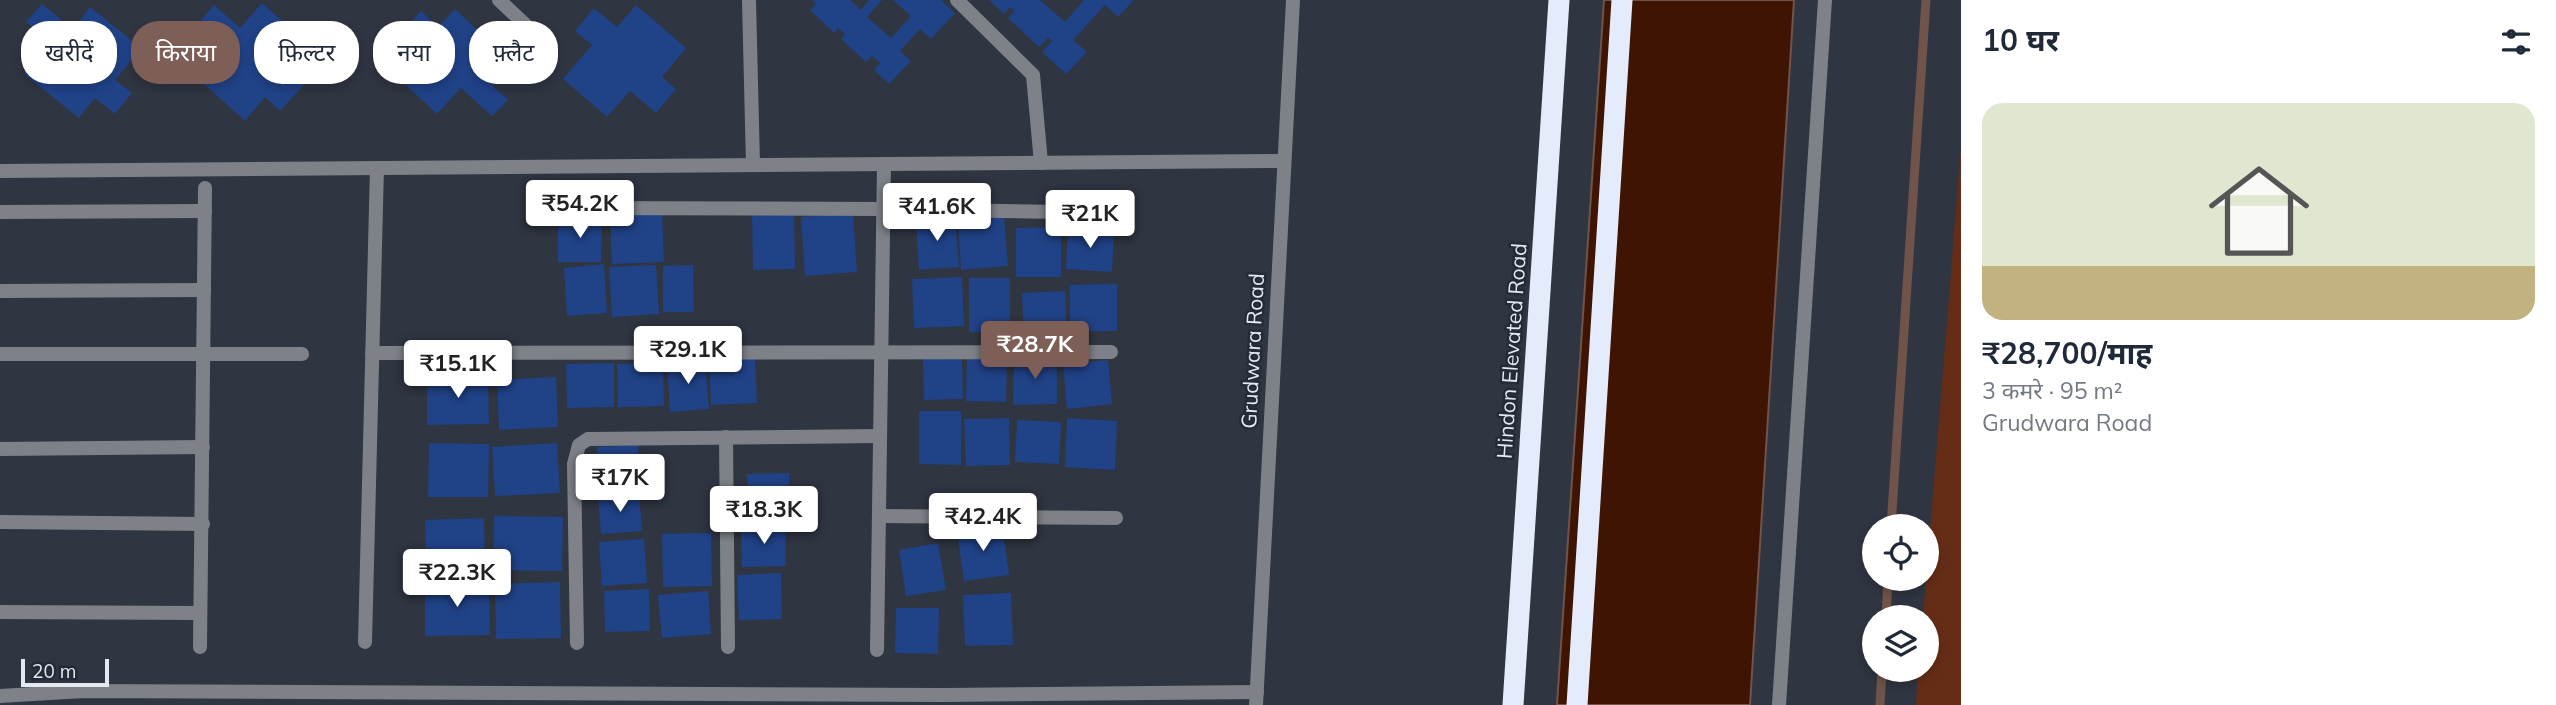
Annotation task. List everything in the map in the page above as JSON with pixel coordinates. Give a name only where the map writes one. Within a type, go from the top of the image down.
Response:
[{"type":"highway","name":"Hindon Elevated Road","points":[[1513,705],[1559,0]]},
{"type":"highway","points":[[1577,705],[1622,0]]},
{"type":"street","points":[[499,0],[521,21]]},
{"type":"street","points":[[749,0],[753,165]]},
{"type":"street","points":[[957,0],[1033,75],[1041,163]]},
{"type":"street","name":"Grudwara Road","points":[[1256,699],[1293,0]]},
{"type":"street","points":[[1779,705],[1825,0]]},
{"type":"street","points":[[0,171],[1284,161]]},
{"type":"street","points":[[877,650],[884,164]]},
{"type":"street","points":[[365,642],[377,168]]},
{"type":"street","points":[[200,647],[205,188]]},
{"type":"street","points":[[566,208],[1117,213]]},
{"type":"street","points":[[0,212],[205,211]]},
{"type":"street","points":[[0,291],[204,289]]},
{"type":"street","points":[[372,353],[1111,352]]},
{"type":"street","points":[[0,354],[302,354]]},
{"type":"street","points":[[577,643],[574,464],[579,445],[588,439],[880,436]]},
{"type":"street","points":[[726,437],[728,647]]},
{"type":"street","points":[[0,449],[203,447]]},
{"type":"street","points":[[879,516],[1116,518]]},
{"type":"street","points":[[0,522],[203,524]]},
{"type":"street","points":[[0,612],[200,613]]},
{"type":"street","points":[[0,696],[83,691],[944,700],[1256,699]]},
{"type":"shaded area","points":[[1604,0],[1794,0],[1750,705],[1557,705]]},
{"type":"shaded area","points":[[1961,148],[1961,705],[1916,705],[1917,682],[1939,682],[1939,605],[1924,605],[1925,591],[1939,591],[1939,514],[1931,514]]},
{"type":"building","points":[[812,0],[850,0],[861,10],[869,0],[882,0],[867,17],[891,38],[911,16],[893,0],[941,0],[955,13],[931,39],[920,29],[900,51],[911,61],[889,84],[874,70],[880,63],[872,56],[866,62],[841,39],[845,34],[838,28],[834,33],[810,10],[816,4]]},
{"type":"building","points":[[989,0],[1040,0],[1065,22],[1084,0],[1134,0],[1118,17],[1105,5],[1073,40],[1087,52],[1066,74],[1042,52],[1052,41],[1048,38],[1039,47],[1008,18],[1015,11],[1010,7],[1004,14]]},
{"type":"building","points":[[262,3],[282,21],[254,21],[254,84],[304,85],[280,111],[265,97],[245,121],[204,84],[240,84],[240,28]]},
{"type":"building","points":[[42,4],[63,21],[27,21]]},
{"type":"building","points":[[214,5],[232,21],[200,21]]},
{"type":"building","points":[[636,5],[686,48],[662,77],[676,89],[656,113],[630,91],[607,117],[563,79],[592,45],[575,31],[594,8],[617,27]]},
{"type":"building","points":[[90,7],[107,21],[79,21]]},
{"type":"building","points":[[455,9],[469,22],[469,84],[490,84],[508,100],[492,116],[461,88],[437,114],[405,84],[455,84],[455,21],[444,21]]},
{"type":"building","points":[[421,11],[432,21],[412,21]]},
{"type":"building","points":[[117,29],[131,40],[131,60],[117,78]]},
{"type":"building","points":[[117,82],[132,93],[115,114],[95,98],[79,118],[36,84],[117,84]]},
{"type":"building","points":[[662,211],[664,262],[612,264],[610,213]]},
{"type":"building","points":[[794,212],[795,269],[753,270],[752,213]]},
{"type":"building","points":[[853,213],[857,272],[805,276],[801,217]]},
{"type":"building","points":[[955,217],[959,267],[919,270],[916,219]]},
{"type":"building","points":[[1004,217],[1008,266],[961,270],[958,220]]},
{"type":"building","points":[[558,218],[602,218],[601,262],[558,262]]},
{"type":"building","points":[[1061,227],[1061,277],[1016,277],[1016,228]]},
{"type":"building","points":[[1068,228],[1114,230],[1112,272],[1066,269]]},
{"type":"building","points":[[604,264],[607,313],[567,316],[564,268]]},
{"type":"building","points":[[656,265],[659,314],[612,317],[609,267]]},
{"type":"building","points":[[693,265],[694,312],[663,312],[663,266]]},
{"type":"building","points":[[962,277],[964,326],[914,328],[912,279]]},
{"type":"building","points":[[969,278],[1010,278],[1010,331],[969,332]]},
{"type":"building","points":[[1117,284],[1117,331],[1070,331],[1070,285]]},
{"type":"building","points":[[1065,291],[1067,336],[1024,339],[1022,293]]},
{"type":"building","points":[[755,356],[757,403],[711,405],[709,358]]},
{"type":"building","points":[[1014,357],[1057,357],[1057,404],[1013,405]]},
{"type":"building","points":[[962,358],[963,399],[924,400],[923,359]]},
{"type":"building","points":[[705,359],[709,409],[670,412],[667,362]]},
{"type":"building","points":[[967,359],[1007,360],[1006,402],[966,401]]},
{"type":"building","points":[[1108,360],[1112,404],[1067,409],[1063,364]]},
{"type":"building","points":[[614,363],[614,407],[567,408],[566,364]]},
{"type":"building","points":[[663,363],[664,406],[618,407],[617,364]]},
{"type":"building","points":[[488,375],[489,424],[427,425],[427,377]]},
{"type":"building","points":[[556,377],[558,427],[499,430],[497,380]]},
{"type":"building","points":[[919,411],[961,411],[961,465],[919,464]]},
{"type":"building","points":[[1009,418],[1010,465],[966,466],[964,419]]},
{"type":"building","points":[[1067,418],[1117,421],[1115,470],[1065,467]]},
{"type":"building","points":[[1017,420],[1061,422],[1059,464],[1015,462]]},
{"type":"building","points":[[429,443],[489,444],[488,497],[428,497]]},
{"type":"building","points":[[557,443],[560,493],[495,496],[492,447]]},
{"type":"building","points":[[638,445],[640,487],[599,489],[597,447]]},
{"type":"building","points":[[789,473],[790,517],[748,519],[747,474]]},
{"type":"building","points":[[639,493],[642,531],[601,534],[598,496]]},
{"type":"building","points":[[494,516],[563,517],[562,571],[493,570]]},
{"type":"building","points":[[484,518],[485,566],[426,568],[425,520]]},
{"type":"building","points":[[1002,524],[1009,575],[964,581],[957,531]]},
{"type":"building","points":[[785,525],[786,566],[742,567],[741,526]]},
{"type":"building","points":[[711,533],[712,586],[663,587],[662,534]]},
{"type":"building","points":[[644,539],[647,583],[602,586],[599,542]]},
{"type":"building","points":[[938,543],[946,590],[906,596],[899,550]]},
{"type":"building","points":[[781,573],[782,619],[739,620],[737,575]]},
{"type":"building","points":[[489,582],[490,635],[425,636],[425,583]]},
{"type":"building","points":[[560,582],[561,638],[496,639],[495,584]]},
{"type":"building","points":[[649,589],[650,631],[605,632],[604,591]]},
{"type":"building","points":[[708,591],[711,634],[662,638],[658,595]]},
{"type":"building","points":[[1011,593],[1013,645],[965,646],[963,595]]},
{"type":"building","points":[[896,608],[939,608],[938,654],[895,653]]},
{"type":"waterway","points":[[1892,514],[1926,0]]},
{"type":"waterway","points":[[1887,591],[1887,605]]},
{"type":"waterway","points":[[1880,705],[1881,682]]}]
